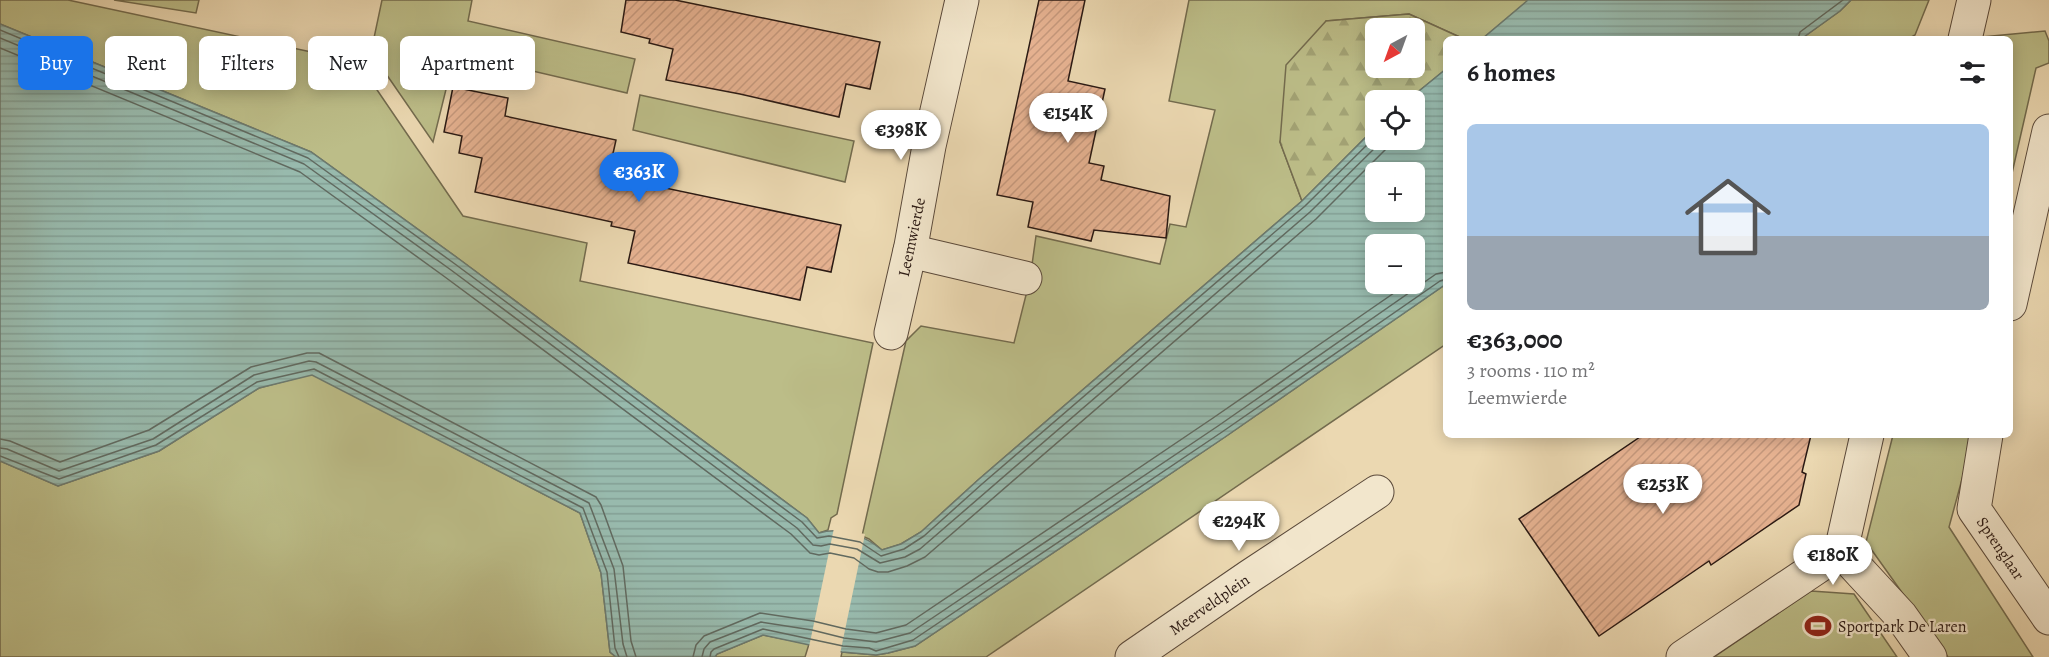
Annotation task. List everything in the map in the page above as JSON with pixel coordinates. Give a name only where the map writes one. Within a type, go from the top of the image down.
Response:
[{"type":"street","name":"Leemwierde","points":[[891,333],[910,251],[929,146],[962,0]]},
{"type":"street","points":[[2013,291],[2049,131]]},
{"type":"street","points":[[910,251],[1025,278]]},
{"type":"street","points":[[1683,657],[1841,551],[1866,438]]},
{"type":"street","name":"Sprenglaar","points":[[1986,438],[1974,509],[2049,618]]},
{"type":"street","name":"Meerveldplein","points":[[1132,657],[1377,492]]},
{"type":"street","points":[[1841,551],[1901,616],[1930,657]]},
{"type":"green space","points":[[0,0],[68,0],[236,36],[199,36],[199,90],[296,90],[296,49],[308,51],[308,90],[377,90],[463,216],[587,243],[580,281],[873,343],[837,514],[831,518],[828,530],[819,533],[807,518],[311,152],[160,90],[187,90],[187,36],[105,36],[105,67],[93,62],[93,36],[29,36],[0,24]]},
{"type":"green space","points":[[114,0],[199,0],[196,13]]},
{"type":"green space","points":[[382,0],[472,0],[468,21],[534,36],[400,36],[400,90],[446,90],[433,142],[388,77],[388,36],[374,36]]},
{"type":"green space","points":[[1189,0],[1529,0],[1486,36],[1457,36],[1425,21],[1425,18],[1409,14],[1326,21],[1280,142],[1302,201],[978,480],[921,532],[901,544],[882,550],[862,536],[906,341],[921,326],[1014,343],[1030,279],[1036,236],[1160,264],[1170,224],[1186,227],[1215,110],[1169,101]]},
{"type":"green space","points":[[1851,0],[1929,0],[1913,36],[1805,36],[1840,11]]},
{"type":"green space","points":[[1409,14],[1418,18],[1365,18],[1365,78],[1425,78],[1425,21],[1457,36],[1443,36],[1443,71],[1420,90],[1365,90],[1365,138],[1302,201],[1280,142],[1286,65],[1326,21]]},
{"type":"green space","points":[[2045,31],[2049,41],[2049,63],[2036,68],[2013,169],[2013,36],[1992,36]]},
{"type":"green space","points":[[535,36],[635,59],[627,93],[535,72]]},
{"type":"green space","points":[[640,95],[854,141],[845,182],[633,130]]},
{"type":"green space","points":[[1443,286],[1443,346],[986,657],[841,657],[842,652],[876,655],[915,646],[1225,437]]},
{"type":"green space","points":[[312,374],[580,513],[601,573],[610,652],[616,657],[0,657],[0,461],[58,486],[159,451],[259,388]]},
{"type":"green space","points":[[1892,438],[1973,438],[1949,527],[2033,657],[1948,657],[1866,542]]},
{"type":"green space","name":"Sportpark De Laren","points":[[1811,591],[1854,594],[1897,657],[1714,657]]},
{"type":"green space","points":[[763,635],[809,644],[805,657],[715,657],[717,654]]},
{"type":"water","points":[[1528,0],[1851,0],[1840,11],[1805,36],[1486,36]]},
{"type":"water","points":[[0,24],[29,36],[18,36],[18,90],[93,90],[93,62],[105,67],[105,90],[160,90],[311,152],[807,518],[819,533],[836,531],[852,534],[868,540],[882,550],[901,544],[921,532],[978,480],[1302,201],[1365,138],[1365,150],[1425,150],[1425,90],[1420,90],[1443,71],[1443,286],[1225,437],[915,646],[876,655],[842,652],[763,635],[717,654],[715,657],[616,657],[610,652],[601,573],[580,513],[312,375],[259,388],[159,451],[58,486],[0,461]]},
{"type":"pier","points":[[834,528],[865,534],[840,654],[809,647]]},
{"type":"building","points":[[626,0],[675,0],[880,42],[870,89],[846,84],[839,117],[666,80],[673,49],[649,43],[650,39],[621,32]]},
{"type":"building","points":[[1039,0],[1085,0],[1068,81],[1105,89],[1089,163],[1104,166],[1101,180],[1170,196],[1166,238],[1094,230],[1091,241],[1028,227],[1033,202],[997,195]]},
{"type":"building","points":[[452,90],[468,90],[508,98],[505,116],[616,140],[608,176],[841,225],[831,272],[807,267],[800,300],[628,263],[635,231],[611,226],[612,222],[475,192],[482,158],[459,153],[462,136],[444,132]]},
{"type":"building","points":[[1639,438],[1810,438],[1802,472],[1806,474],[1799,505],[1711,565],[1709,561],[1599,636],[1519,519]]},
{"type":"place","name":"Sportpark De Laren","points":[[1818,626]]}]
